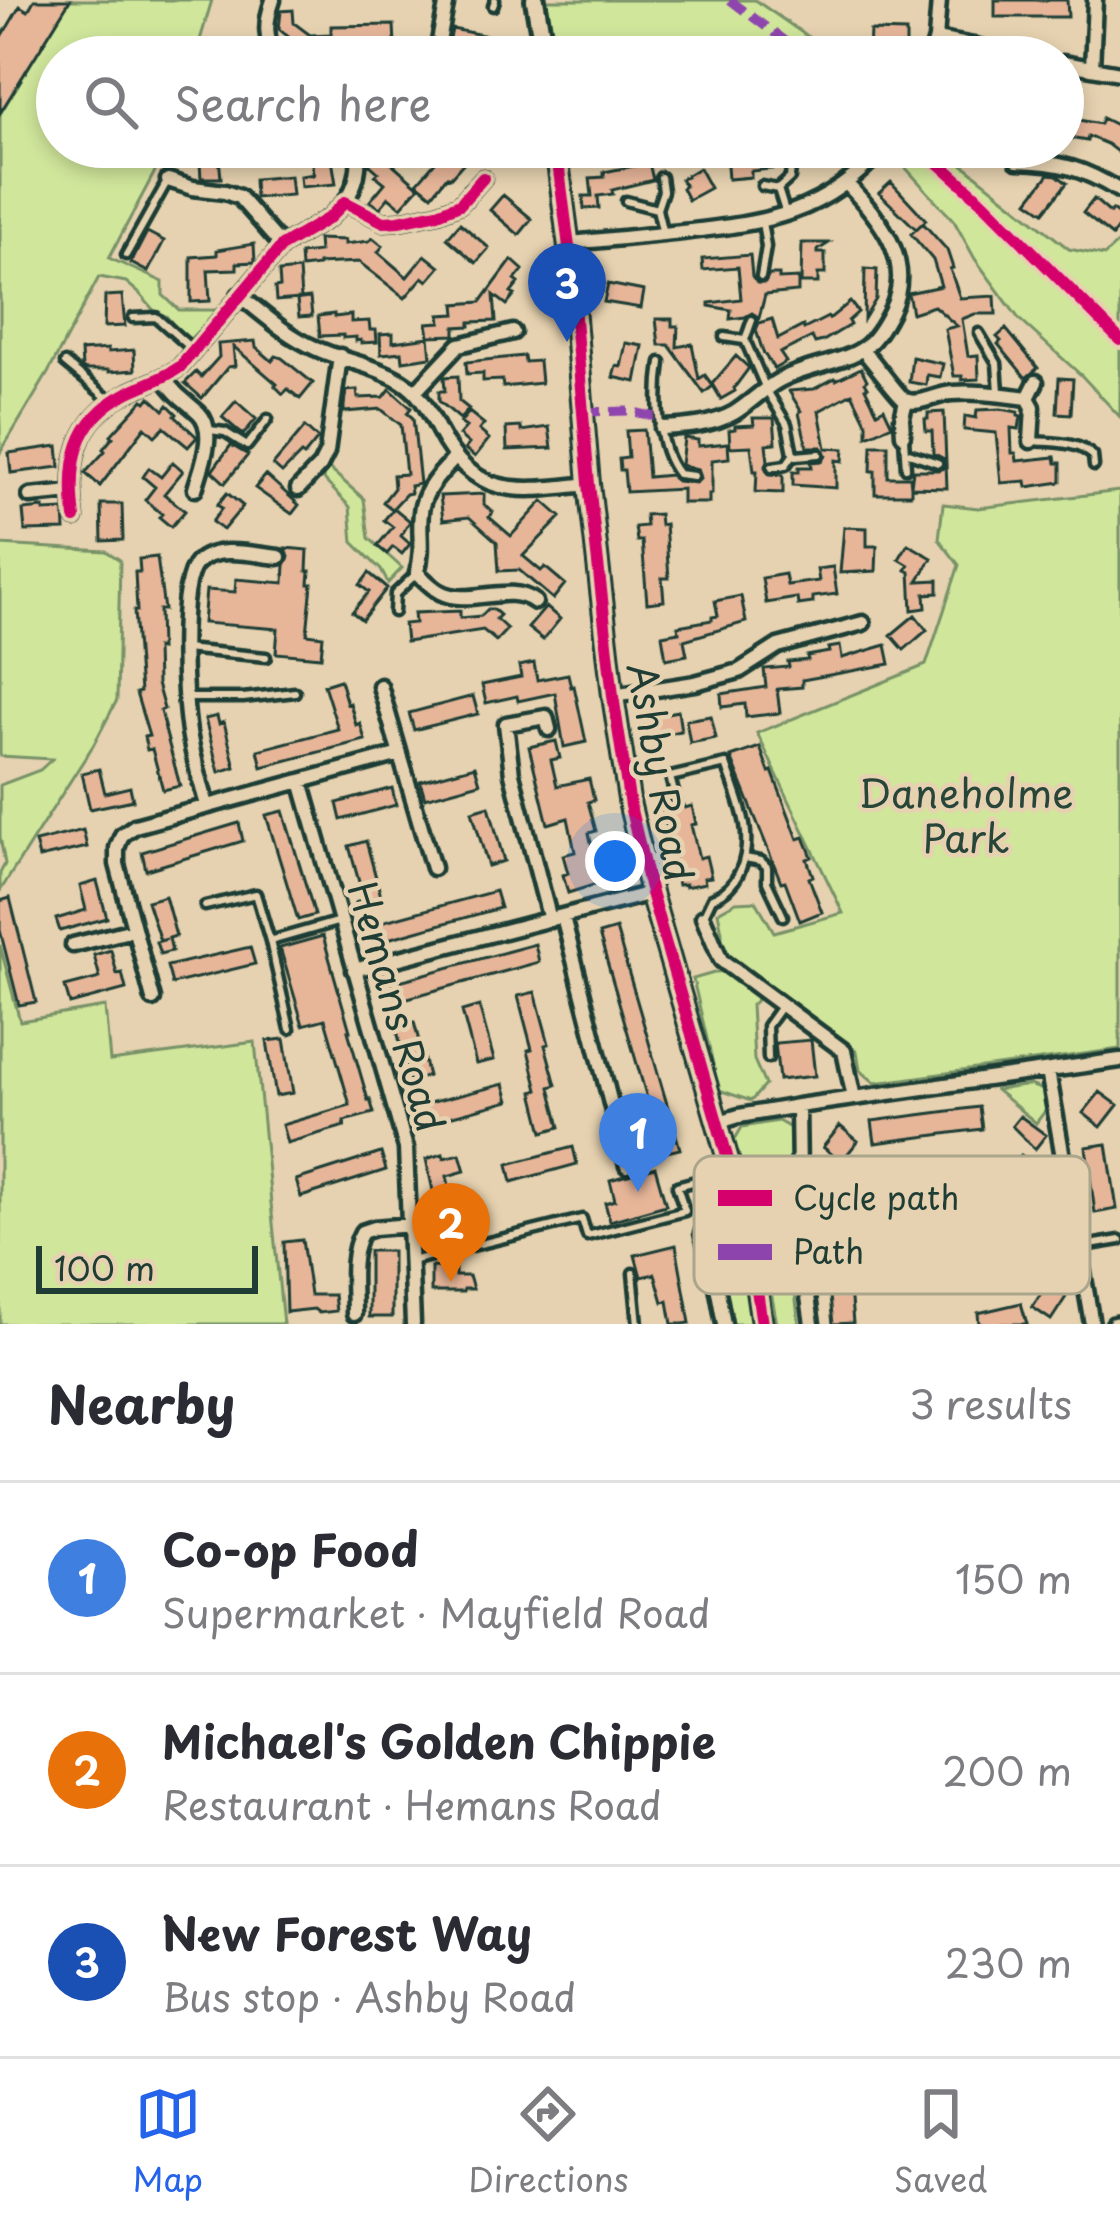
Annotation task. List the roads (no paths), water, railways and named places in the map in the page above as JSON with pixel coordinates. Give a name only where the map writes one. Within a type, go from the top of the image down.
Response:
[{"type":"street","points":[[267,36],[273,0]]},
{"type":"street","points":[[440,36],[447,0]]},
{"type":"street","points":[[535,0],[541,36]]},
{"type":"street","points":[[936,36],[940,0]]},
{"type":"street","points":[[1092,68],[1095,0]]},
{"type":"street","points":[[1084,67],[1120,73]]},
{"type":"street","points":[[75,518],[73,460],[91,420],[112,401],[164,378],[195,352],[282,246],[329,218],[345,202],[359,168]]},
{"type":"street","name":"Ashby Road","points":[[559,168],[589,484],[630,806],[727,1156]]},
{"type":"street","points":[[569,243],[762,222],[828,196],[862,168]]},
{"type":"street","points":[[1074,168],[1120,191]]},
{"type":"street","points":[[345,202],[384,222],[399,221],[460,204],[483,178]]},
{"type":"street","points":[[168,180],[239,197],[282,246]]},
{"type":"street","points":[[662,428],[730,416],[792,374],[862,349],[885,324],[896,302],[898,257],[876,214],[846,183]]},
{"type":"street","points":[[239,295],[316,350],[395,377],[416,391],[455,458],[482,482],[541,489],[589,484]]},
{"type":"street","points":[[416,391],[459,345],[513,332]]},
{"type":"street","points":[[862,349],[906,400],[950,393],[1028,398]]},
{"type":"street","points":[[298,489],[327,452],[340,356]]},
{"type":"street","points":[[164,378],[205,420],[205,453],[196,489]]},
{"type":"street","points":[[1028,398],[1036,382]]},
{"type":"street","points":[[1028,398],[1033,407],[1030,440]]},
{"type":"street","points":[[903,435],[906,400]]},
{"type":"street","points":[[455,458],[428,490],[422,507],[422,555],[417,573],[442,594],[460,598],[515,593],[535,602]]},
{"type":"street","points":[[30,496],[72,492]]},
{"type":"street","points":[[207,805],[193,755],[185,698],[188,583],[196,564],[208,555],[279,556]]},
{"type":"street","points":[[613,696],[739,671],[778,646],[863,623]]},
{"type":"street","points":[[380,686],[433,868]]},
{"type":"street","points":[[548,729],[546,717],[506,724],[512,775],[627,1166]]},
{"type":"street","points":[[153,999],[116,864],[122,835],[135,826],[207,805],[400,754]]},
{"type":"street","name":"Hemans Road","points":[[301,781],[406,1148],[412,1324]]},
{"type":"street","points":[[354,970],[651,892]]},
{"type":"street","points":[[704,917],[721,960],[844,1051],[854,1098]]},
{"type":"street","points":[[73,945],[133,930]]},
{"type":"street","points":[[716,1123],[798,1106],[1120,1060]]},
{"type":"street","points":[[1048,1071],[1062,1156]]},
{"type":"street","points":[[798,1106],[799,1156]]},
{"type":"street","points":[[354,1314],[354,1259],[362,1232],[410,1225]]},
{"type":"street","points":[[718,1294],[724,1324]]},
{"type":"street","name":"Ashby Road","points":[[757,1294],[761,1324]]},
{"type":"street","points":[[808,1294],[812,1324]]},
{"type":"street","points":[[1087,1294],[1092,1324]]},
{"type":"lane","points":[[778,189],[790,178],[791,168]]},
{"type":"lane","points":[[662,177],[657,209],[663,234]]},
{"type":"lane","points":[[126,255],[168,180]]},
{"type":"lane","points":[[762,186],[778,189]]},
{"type":"lane","points":[[778,189],[786,215]]},
{"type":"lane","points":[[626,201],[657,209]]},
{"type":"lane","points":[[761,277],[766,247],[762,222]]},
{"type":"lane","points":[[133,318],[156,317],[195,352]]},
{"type":"lane","points":[[752,320],[745,340],[787,424],[794,453],[819,454]]},
{"type":"lane","points":[[979,333],[997,363],[999,395]]},
{"type":"lane","points":[[724,337],[745,340]]},
{"type":"lane","points":[[661,362],[658,399],[666,457],[678,474],[694,476]]},
{"type":"lane","points":[[65,363],[112,401]]},
{"type":"lane","points":[[207,430],[225,432],[247,446],[268,419]]},
{"type":"lane","points":[[903,435],[906,469]]},
{"type":"lane","points":[[1030,440],[1086,449],[1094,466]]},
{"type":"lane","points":[[906,452],[938,463]]},
{"type":"lane","points":[[772,467],[786,465],[794,453]]},
{"type":"lane","points":[[394,612],[395,594],[417,573]]},
{"type":"lane","points":[[184,649],[266,657]]},
{"type":"lane","points":[[185,698],[296,692]]},
{"type":"lane","points":[[676,800],[670,778],[726,764],[747,825],[745,858],[735,880],[712,898],[704,917]]},
{"type":"lane","points":[[745,858],[767,867],[767,882],[783,916]]},
{"type":"lane","points":[[206,906],[256,894],[290,1029]]},
{"type":"lane","points":[[270,941],[340,921]]},
{"type":"lane","points":[[768,1058],[766,1026],[782,1005]]},
{"type":"lane","points":[[411,1261],[582,1219],[587,1236],[685,1211],[677,1186],[694,1181]]},
{"type":"lane","points":[[1090,1245],[1120,1240]]},
{"type":"lane","points":[[633,1273],[638,1324]]},
{"type":"place","name":"New Forest Way","points":[[567,342]]},
{"type":"place","name":"Co-op Food","points":[[638,1192]]},
{"type":"place","name":"Michael's Golden Chippie","points":[[451,1282]]},
{"type":"park label","name":"Daneholme Park","points":[[966,816]]}]
